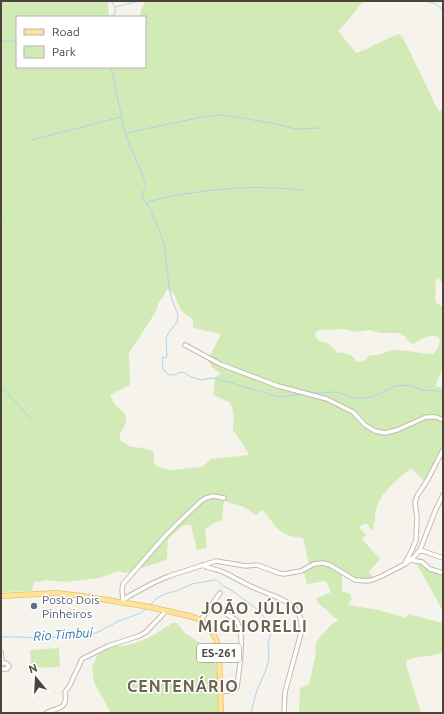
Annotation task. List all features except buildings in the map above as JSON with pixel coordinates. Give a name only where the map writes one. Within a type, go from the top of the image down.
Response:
[{"type":"main road","points":[[1,596],[56,594],[82,596],[150,607],[201,620]]},
{"type":"main road","name":"ES-261","points":[[201,620],[214,634],[218,643],[221,713]]},
{"type":"street","points":[[185,345],[233,370],[278,386],[327,399],[353,412],[368,428],[380,432],[397,430],[426,417],[436,417],[443,420]]},
{"type":"street","points":[[405,564],[416,540],[417,496],[428,479],[443,450]]},
{"type":"street","points":[[122,602],[153,583],[169,576],[216,561],[246,566],[257,565],[284,574],[301,571],[314,564],[323,563],[330,565],[355,580],[372,580],[405,564],[420,550],[443,495]]},
{"type":"street","points":[[122,602],[123,584],[180,521],[206,498],[213,496],[224,498]]},
{"type":"street","points":[[420,550],[443,558]]},
{"type":"street","points":[[410,560],[422,562],[430,569],[443,573]]},
{"type":"street","points":[[203,565],[284,600],[300,615],[302,626],[301,633],[285,692],[284,713]]},
{"type":"street","points":[[201,620],[220,593]]},
{"type":"street","points":[[212,605],[236,620],[239,623],[241,631],[240,663],[237,687],[234,690],[220,692]]},
{"type":"street","points":[[46,713],[63,706],[65,701],[65,691],[70,685],[80,661],[108,646],[139,636],[146,632],[166,611]]},
{"type":"street","points":[[1,652],[1,663],[6,663],[9,666],[6,669],[1,669]]},
{"type":"green space","points":[[1,1],[108,1],[109,16],[16,16],[16,68],[146,68],[146,16],[140,16],[141,10],[146,1],[363,1],[338,31],[356,53],[399,34],[403,38],[439,112],[443,107],[443,283],[438,278],[435,281],[435,298],[436,303],[443,307],[443,367],[435,386],[443,388],[443,453],[425,482],[411,468],[387,490],[377,506],[372,531],[366,523],[359,527],[366,535],[362,539],[380,559],[369,572],[375,581],[362,583],[342,575],[342,591],[350,594],[352,599],[348,605],[378,610],[406,618],[408,614],[443,623],[443,652],[406,661],[421,713],[299,713],[300,688],[309,684],[315,658],[316,643],[333,623],[339,619],[335,618],[316,599],[331,592],[326,581],[307,584],[303,570],[309,565],[303,538],[290,536],[280,531],[263,510],[256,515],[244,507],[224,501],[222,521],[214,523],[205,529],[207,548],[197,550],[191,525],[184,525],[168,539],[166,560],[133,571],[125,573],[118,571],[99,578],[65,582],[47,580],[34,582],[32,591],[1,592]],"holes":[[[167,289],[174,295],[183,312],[193,319],[193,327],[221,334],[208,360],[212,367],[221,374],[215,377],[213,395],[229,402],[232,407],[234,418],[233,430],[249,455],[211,459],[202,467],[170,470],[158,467],[154,463],[154,453],[152,451],[144,448],[132,447],[120,440],[120,433],[125,425],[126,417],[114,403],[110,395],[130,385],[129,353],[155,313],[158,303],[164,296]],[[344,329],[356,332],[369,330],[381,333],[399,333],[406,337],[412,344],[432,336],[439,337],[440,339],[438,348],[433,354],[393,350],[368,356],[366,360],[356,362],[351,356],[338,353],[329,345],[318,340],[315,335],[316,332],[320,330]]]},
{"type":"green space","points":[[419,558],[423,559],[429,567],[443,571],[443,611],[415,561]]},
{"type":"green space","points":[[172,623],[176,623],[186,634],[202,644],[210,652],[214,660],[218,677],[219,713],[111,713],[94,682],[92,668],[98,654],[106,647],[117,643],[119,646],[133,644],[154,635]]},
{"type":"green space","points":[[59,648],[60,667],[31,668],[30,650]]},
{"type":"waterway","points":[[111,1],[115,7],[115,14],[112,16]]},
{"type":"waterway","points":[[115,7],[139,1]]},
{"type":"waterway","points":[[426,1],[436,4],[443,10]]},
{"type":"waterway","points":[[1,41],[16,41]]},
{"type":"waterway","points":[[111,68],[125,133],[145,181],[146,186],[142,194],[143,198],[149,207],[164,244],[171,297],[178,315],[177,322],[169,332],[166,339],[167,357],[163,357],[162,361],[164,369],[172,375],[180,372],[202,380],[211,378],[218,379],[279,397],[301,394]]},
{"type":"waterway","points":[[126,133],[207,116],[224,115],[271,123],[295,129],[320,128]]},
{"type":"waterway","points":[[32,140],[121,117]]},
{"type":"waterway","points":[[147,202],[211,190],[250,188],[302,190]]},
{"type":"waterway","points":[[311,393],[337,392],[355,398],[367,398],[395,386],[409,385],[423,390],[443,393]]},
{"type":"waterway","points":[[1,386],[32,420]]},
{"type":"waterway","name":"Rio Timbuí","points":[[150,605],[164,594],[176,591],[192,584],[217,580],[223,586],[257,609],[265,618],[271,633],[268,644],[268,663],[257,690],[251,713]]},
{"type":"waterway","name":"Rio Timbuí","points":[[1,637],[42,638],[94,634],[119,621],[141,613],[146,609]]},
{"type":"place","name":"Posto Dois Pinheiros","points":[[34,606]]},
{"type":"district","name":"JOÃO JÚLIO MIGLIORELLI","points":[[253,617]]},
{"type":"district","name":"CENTENÁRIO","points":[[183,686]]}]
